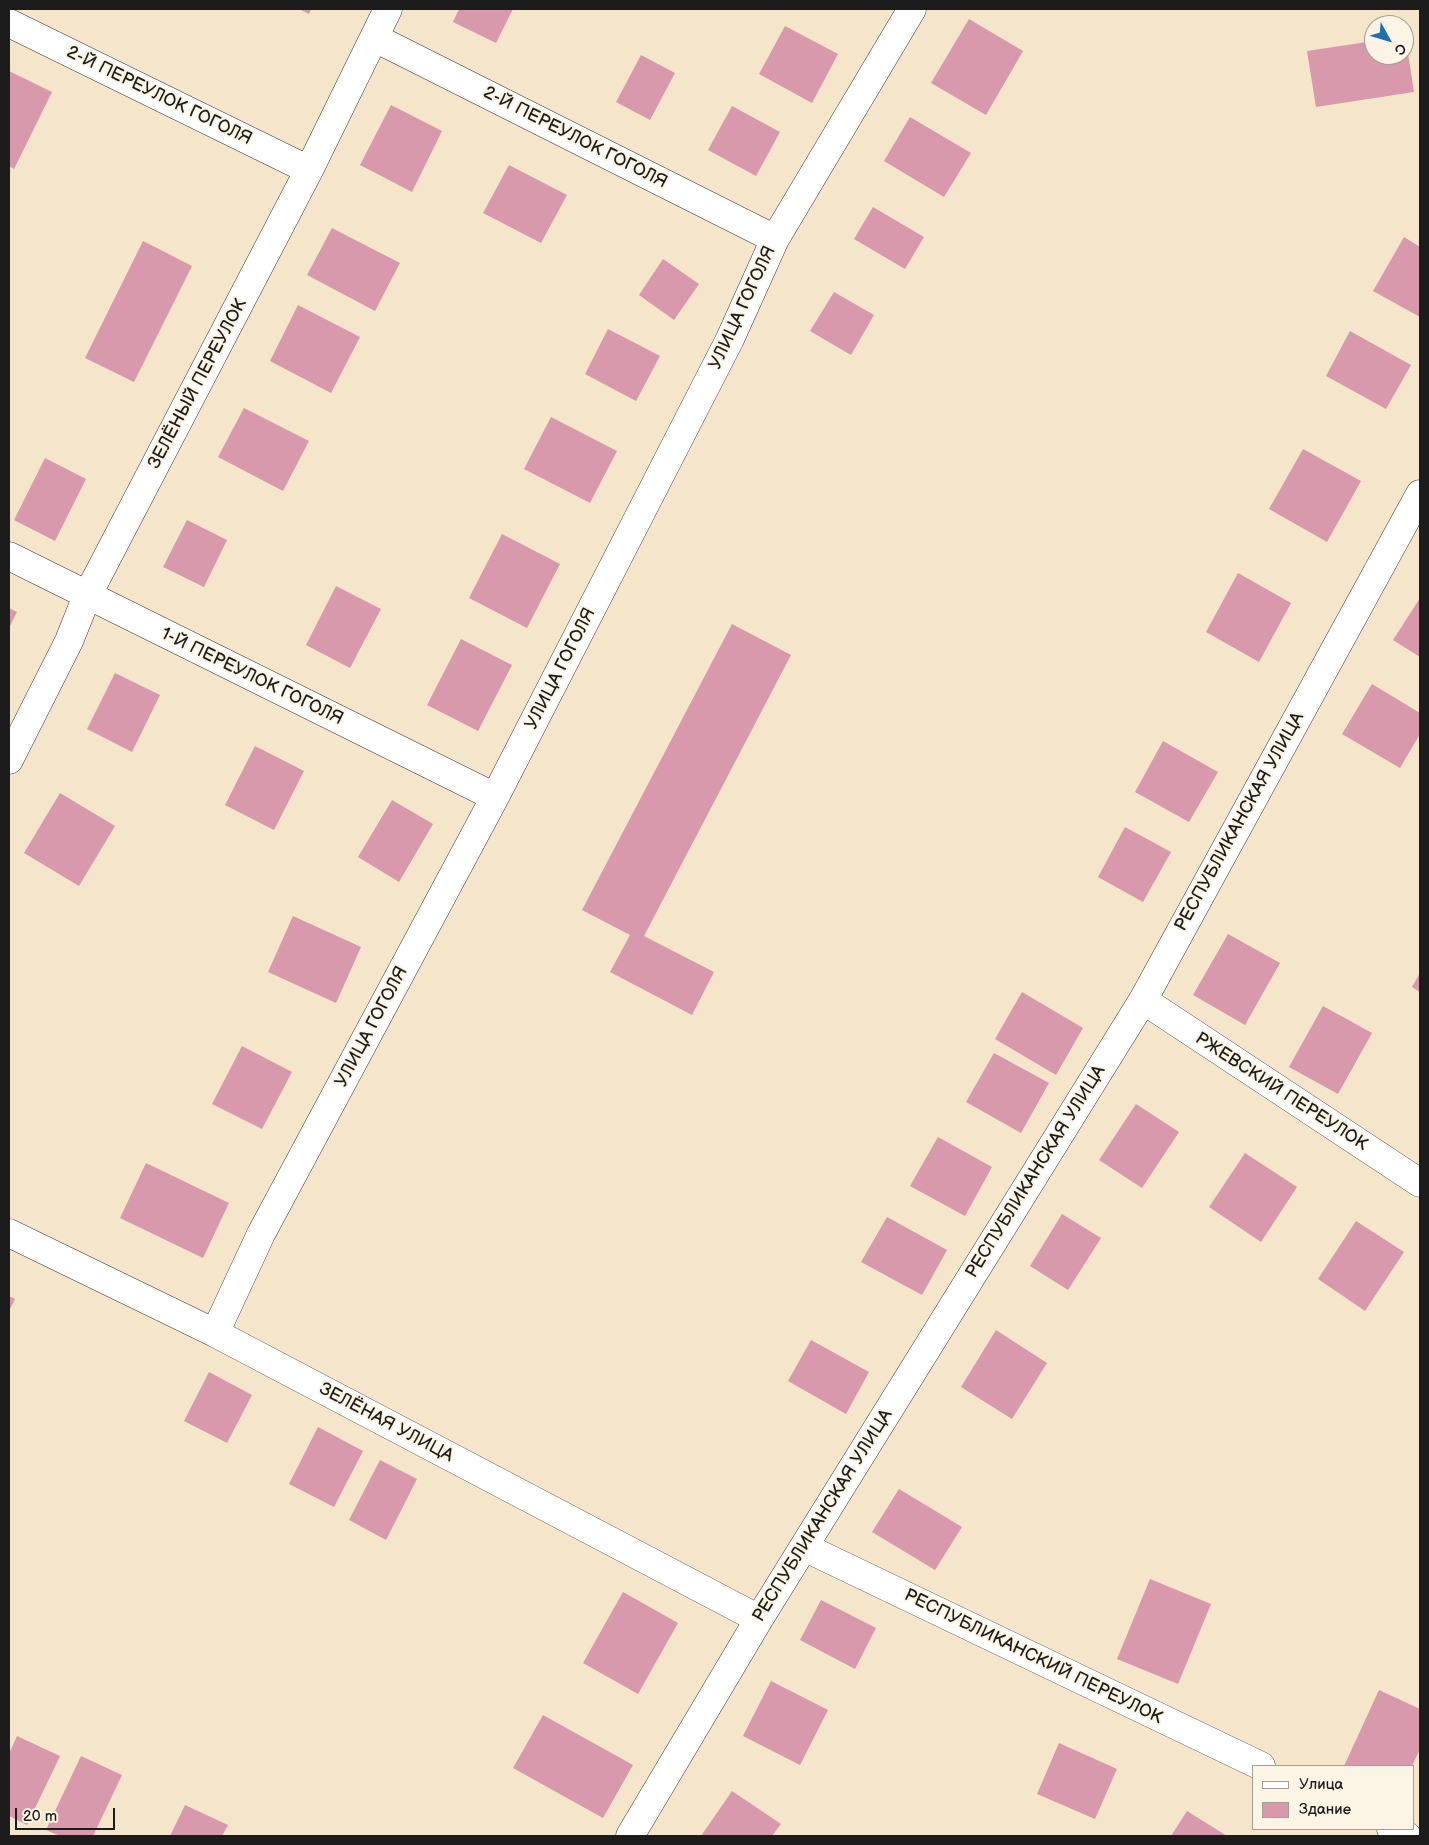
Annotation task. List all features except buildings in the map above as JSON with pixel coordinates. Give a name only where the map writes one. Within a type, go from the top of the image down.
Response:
[{"type":"street","name":"ЗЕЛЁНЫЙ ПЕРЕУЛОК","points":[[9,760],[69,641],[87,596],[310,170],[388,9]]},
{"type":"street","name":"УЛИЦА ГОГОЛЯ","points":[[215,1333],[261,1234],[495,797],[730,339],[775,239],[912,9]]},
{"type":"street","name":"2-Й ПЕРЕУЛОК ГОГОЛЯ","points":[[9,23],[310,170]]},
{"type":"street","name":"2-Й ПЕРЕУЛОК ГОГОЛЯ","points":[[375,38],[775,239]]},
{"type":"street","name":"РЕСПУБЛИКАНСКАЯ УЛИЦА","points":[[630,1836],[759,1619],[1142,1000],[1420,494]]},
{"type":"street","name":"1-Й ПЕРЕУЛОК ГОГОЛЯ","points":[[9,556],[495,797]]},
{"type":"street","name":"РЖЕВСКИЙ ПЕРЕУЛОК","points":[[1142,1000],[1420,1183]]},
{"type":"street","name":"ЗЕЛЁНАЯ УЛИЦА","points":[[9,1233],[215,1333],[759,1619]]},
{"type":"street","name":"РЕСПУБЛИКАНСКИЙ ПЕРЕУЛОК","points":[[804,1547],[1259,1765]]},
{"type":"street","points":[[1393,1830],[1407,1836]]}]
